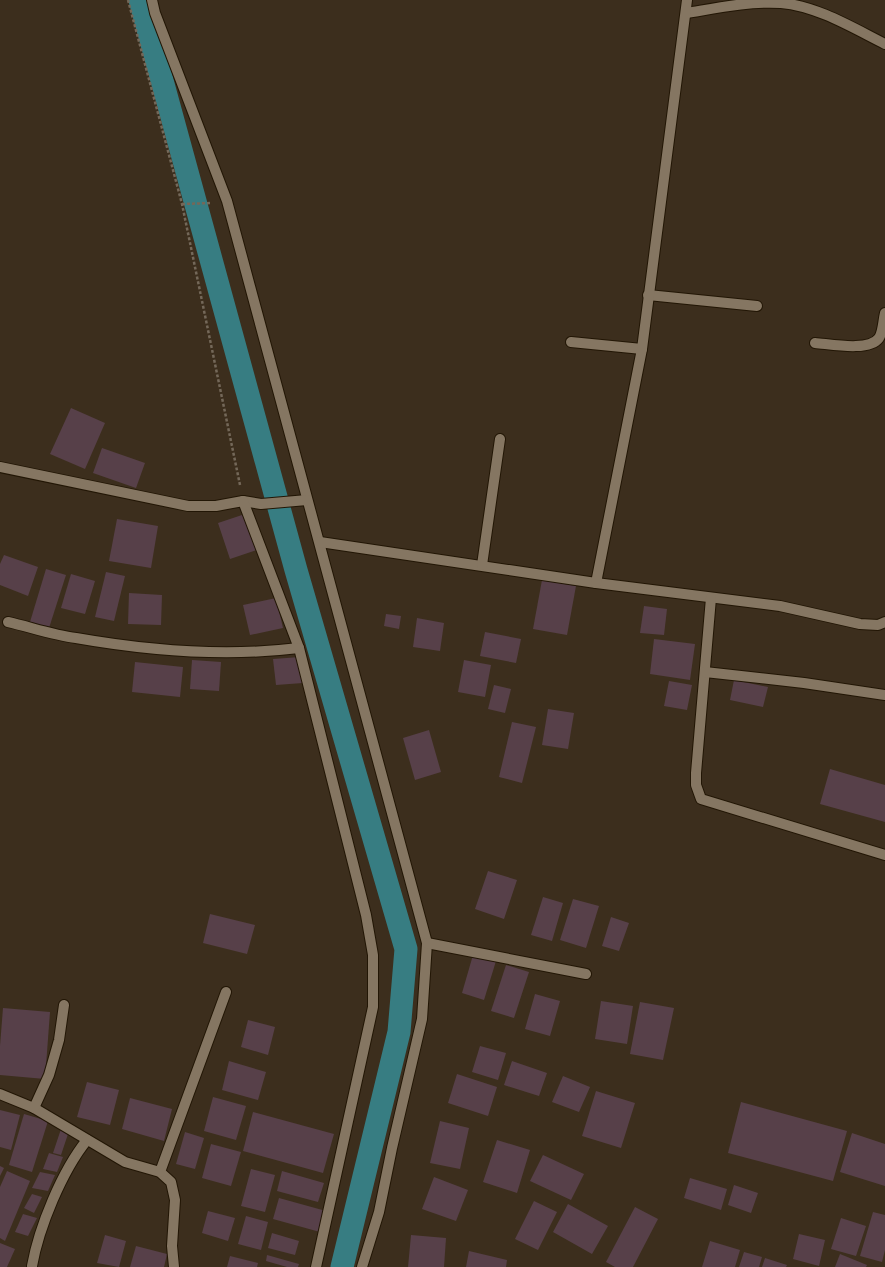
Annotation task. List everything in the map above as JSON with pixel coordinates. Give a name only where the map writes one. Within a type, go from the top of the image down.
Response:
[{"type":"street","points":[[152,0],[155,13],[227,201],[307,500],[320,542],[426,943],[422,1019],[392,1148],[379,1212],[362,1267]]},
{"type":"street","points":[[596,583],[642,349],[648,294],[687,12],[687,0]]},
{"type":"street","points":[[687,12],[739,5],[781,3],[817,12],[885,44]]},
{"type":"street","points":[[648,294],[757,306]]},
{"type":"street","points":[[815,343],[862,347],[874,343],[879,337],[885,313]]},
{"type":"street","points":[[571,342],[642,349]]},
{"type":"street","points":[[482,565],[500,439]]},
{"type":"street","points":[[0,467],[188,506],[216,506],[243,501],[260,504],[307,500]]},
{"type":"street","points":[[243,501],[299,648],[366,915],[374,955],[372,1007],[316,1267]]},
{"type":"street","points":[[320,542],[596,583],[780,606],[860,624],[878,625],[885,622]]},
{"type":"street","points":[[710,598],[696,774],[696,785],[701,798],[885,855]]},
{"type":"street","points":[[8,622],[75,638],[188,652],[244,653],[299,648]]},
{"type":"street","points":[[705,672],[804,682],[885,695]]},
{"type":"street","points":[[426,943],[586,974]]},
{"type":"street","points":[[160,1172],[226,992]]},
{"type":"street","points":[[34,1108],[49,1075],[59,1040],[64,1005]]},
{"type":"street","points":[[0,1094],[34,1108],[125,1162],[160,1172],[171,1182],[175,1200],[172,1246],[174,1267]]},
{"type":"street","points":[[33,1267],[43,1226],[73,1160],[87,1140]]},
{"type":"path","points":[[128,0],[182,204],[243,501]]},
{"type":"path","points":[[182,204],[190,205],[218,202]]},
{"type":"building","points":[[71,408],[105,423],[85,469],[50,454]]},
{"type":"building","points":[[102,448],[145,463],[136,488],[93,473]]},
{"type":"building","points":[[245,514],[257,550],[230,559],[218,523]]},
{"type":"building","points":[[117,519],[158,526],[151,568],[109,561]]},
{"type":"building","points":[[4,555],[38,567],[28,596],[0,585],[0,564]]},
{"type":"building","points":[[46,569],[66,575],[49,628],[30,622]]},
{"type":"building","points":[[106,572],[125,576],[114,621],[95,617]]},
{"type":"building","points":[[71,574],[95,581],[85,614],[61,608]]},
{"type":"building","points":[[542,580],[576,586],[567,635],[533,629]]},
{"type":"building","points":[[129,593],[162,595],[161,625],[128,624]]},
{"type":"building","points":[[276,598],[283,628],[250,635],[243,605]]},
{"type":"building","points":[[644,606],[667,609],[664,635],[640,633]]},
{"type":"building","points":[[386,614],[401,616],[399,629],[384,626]]},
{"type":"building","points":[[417,618],[444,623],[440,651],[413,647]]},
{"type":"building","points":[[485,632],[521,639],[516,663],[480,656]]},
{"type":"building","points":[[654,639],[695,644],[690,680],[650,674]]},
{"type":"building","points":[[300,657],[303,683],[276,685],[273,659]]},
{"type":"building","points":[[192,660],[221,662],[219,691],[190,689]]},
{"type":"building","points":[[464,660],[491,665],[485,697],[458,692]]},
{"type":"building","points":[[135,662],[183,667],[180,697],[132,692]]},
{"type":"building","points":[[734,680],[768,687],[763,707],[730,700]]},
{"type":"building","points":[[669,681],[692,685],[687,710],[664,706]]},
{"type":"building","points":[[494,685],[511,689],[505,713],[488,709]]},
{"type":"building","points":[[548,709],[574,713],[568,749],[542,745]]},
{"type":"building","points":[[512,722],[536,727],[522,783],[499,777]]},
{"type":"building","points":[[429,730],[441,772],[415,780],[403,738]]},
{"type":"building","points":[[830,769],[885,785],[885,822],[820,804]]},
{"type":"building","points":[[488,871],[517,880],[504,919],[475,909]]},
{"type":"building","points":[[543,897],[563,903],[552,941],[531,935]]},
{"type":"building","points":[[573,899],[599,906],[586,948],[560,940]]},
{"type":"building","points":[[210,914],[255,925],[247,954],[203,943]]},
{"type":"building","points":[[611,917],[629,923],[619,951],[602,946]]},
{"type":"building","points":[[473,955],[496,961],[484,1000],[462,993]]},
{"type":"building","points":[[506,965],[529,972],[514,1018],[491,1011]]},
{"type":"building","points":[[535,994],[560,1001],[550,1036],[525,1029]]},
{"type":"building","points":[[601,1001],[633,1006],[627,1044],[595,1039]]},
{"type":"building","points":[[640,1002],[674,1008],[663,1060],[630,1054]]},
{"type":"building","points":[[3,1008],[50,1012],[45,1079],[0,1075],[0,1046]]},
{"type":"building","points":[[248,1020],[275,1027],[268,1055],[241,1047]]},
{"type":"building","points":[[480,1046],[506,1053],[498,1080],[472,1072]]},
{"type":"building","points":[[229,1061],[266,1072],[258,1100],[222,1090]]},
{"type":"building","points":[[512,1061],[547,1073],[539,1096],[504,1085]]},
{"type":"building","points":[[457,1074],[497,1087],[488,1116],[448,1103]]},
{"type":"building","points":[[563,1076],[590,1087],[579,1112],[552,1102]]},
{"type":"building","points":[[87,1082],[119,1090],[110,1125],[77,1117]]},
{"type":"building","points":[[596,1091],[635,1103],[621,1148],[582,1136]]},
{"type":"building","points":[[213,1097],[246,1106],[236,1140],[204,1131]]},
{"type":"building","points":[[130,1098],[172,1109],[164,1141],[122,1129]]},
{"type":"building","points":[[741,1102],[847,1131],[833,1181],[728,1153]]},
{"type":"building","points":[[0,1110],[20,1115],[11,1150],[0,1147]]},
{"type":"building","points":[[253,1112],[334,1134],[323,1173],[243,1151]]},
{"type":"building","points":[[24,1114],[48,1121],[32,1172],[9,1165]]},
{"type":"building","points":[[440,1121],[469,1128],[460,1169],[430,1163]]},
{"type":"building","points":[[61,1129],[69,1131],[61,1155],[53,1153]]},
{"type":"building","points":[[185,1132],[204,1138],[195,1169],[176,1164]]},
{"type":"building","points":[[852,1133],[885,1144],[885,1186],[840,1172]]},
{"type":"building","points":[[497,1140],[530,1150],[517,1193],[483,1182]]},
{"type":"building","points":[[211,1144],[241,1152],[231,1186],[202,1178]]},
{"type":"building","points":[[49,1153],[63,1157],[57,1172],[43,1169]]},
{"type":"building","points":[[543,1155],[584,1174],[571,1200],[530,1181]]},
{"type":"building","points":[[0,1166],[4,1168],[0,1176]]},
{"type":"building","points":[[251,1169],[275,1175],[265,1212],[241,1206]]},
{"type":"building","points":[[7,1171],[30,1181],[5,1241],[0,1238],[0,1187]]},
{"type":"building","points":[[282,1171],[324,1183],[318,1202],[277,1191]]},
{"type":"building","points":[[40,1172],[55,1175],[48,1191],[32,1188]]},
{"type":"building","points":[[434,1177],[468,1190],[456,1221],[422,1209]]},
{"type":"building","points":[[690,1178],[727,1189],[721,1210],[684,1198]]},
{"type":"building","points":[[734,1185],[758,1193],[751,1213],[728,1205]]},
{"type":"building","points":[[32,1194],[42,1197],[34,1213],[24,1208]]},
{"type":"building","points":[[279,1198],[326,1211],[320,1232],[273,1219]]},
{"type":"building","points":[[534,1201],[557,1212],[538,1250],[515,1239]]},
{"type":"building","points":[[568,1204],[608,1226],[592,1254],[553,1232]]},
{"type":"building","points":[[635,1207],[658,1219],[633,1267],[615,1267],[606,1262]]},
{"type":"building","points":[[208,1211],[235,1218],[228,1241],[202,1233]]},
{"type":"building","points":[[873,1212],[885,1215],[885,1250],[882,1262],[860,1256]]},
{"type":"building","points":[[23,1214],[37,1218],[28,1236],[15,1232]]},
{"type":"building","points":[[246,1216],[268,1222],[261,1250],[238,1244]]},
{"type":"building","points":[[841,1218],[866,1226],[856,1256],[831,1249]]},
{"type":"building","points":[[272,1233],[299,1241],[295,1255],[268,1248]]},
{"type":"building","points":[[799,1234],[825,1240],[819,1266],[793,1259]]},
{"type":"building","points":[[105,1235],[126,1241],[119,1267],[97,1263]]},
{"type":"building","points":[[411,1235],[446,1238],[444,1267],[408,1267]]},
{"type":"building","points":[[710,1241],[740,1250],[735,1267],[702,1267]]},
{"type":"building","points":[[0,1243],[15,1249],[7,1267],[0,1267]]},
{"type":"building","points":[[136,1246],[167,1254],[164,1267],[130,1267]]},
{"type":"building","points":[[469,1251],[507,1260],[506,1267],[466,1267]]},
{"type":"building","points":[[744,1252],[762,1257],[759,1267],[739,1267]]},
{"type":"building","points":[[840,1254],[867,1265],[866,1267],[835,1267]]},
{"type":"building","points":[[267,1255],[299,1264],[298,1267],[287,1267],[266,1261]]},
{"type":"building","points":[[230,1256],[258,1263],[257,1267],[227,1267]]},
{"type":"building","points":[[765,1258],[787,1265],[786,1267],[762,1267]]},
{"type":"waterway","points":[[140,0],[296,570],[406,949],[399,1032],[342,1267]]}]
